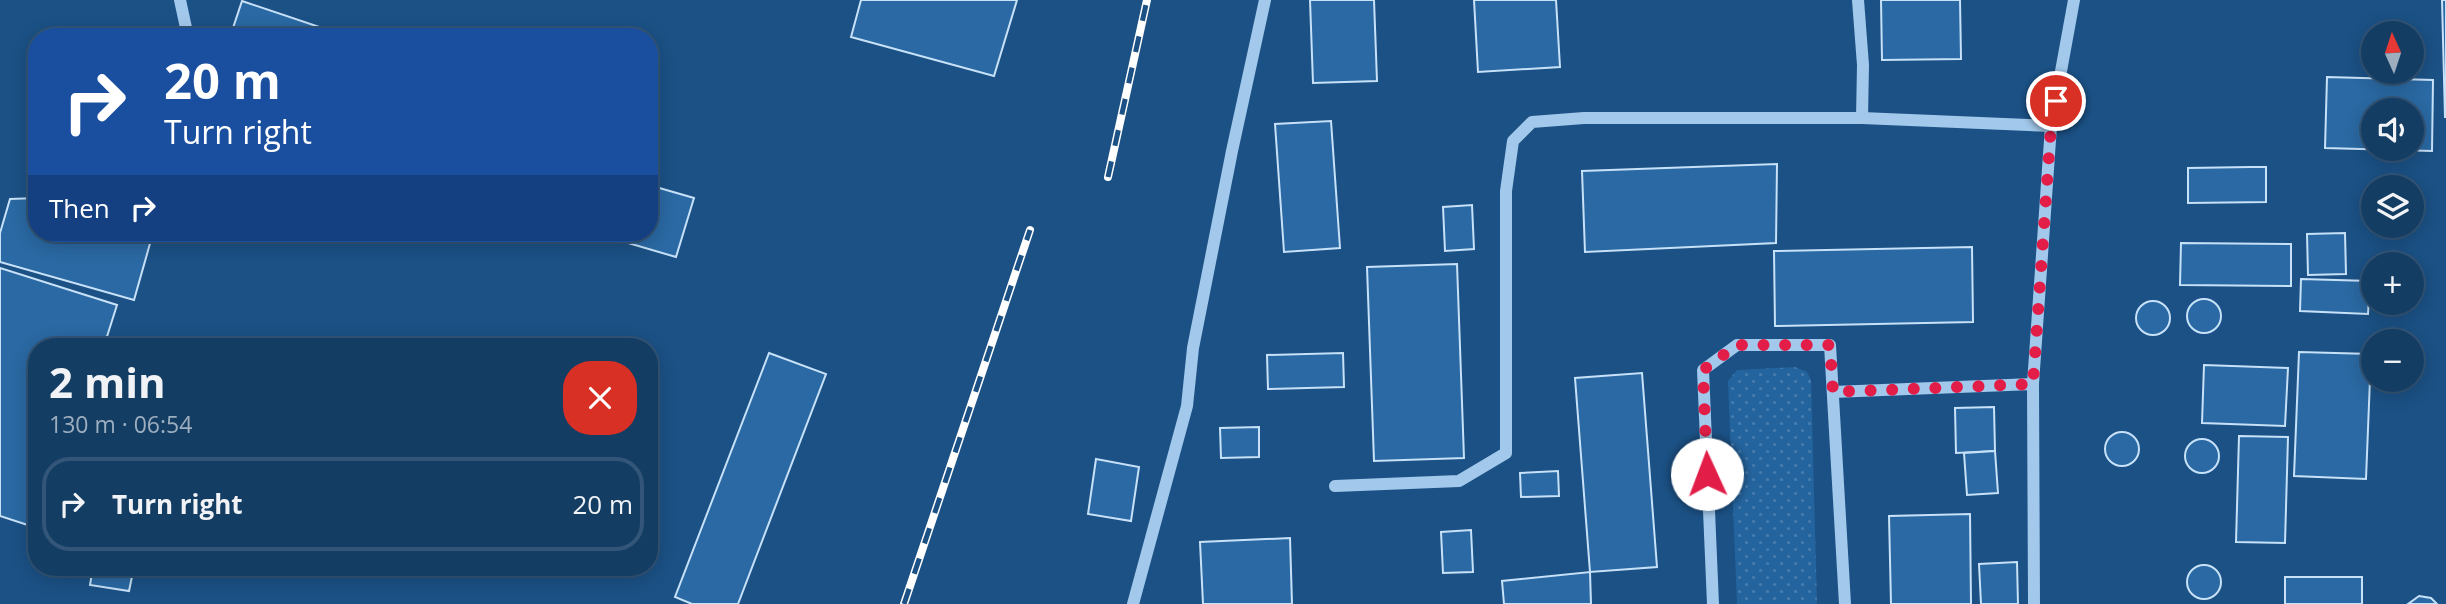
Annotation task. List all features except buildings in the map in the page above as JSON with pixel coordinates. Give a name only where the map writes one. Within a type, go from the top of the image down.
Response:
[{"type":"street","points":[[180,0],[186,28]]},
{"type":"street","points":[[1133,604],[1187,407],[1196,335],[1265,0]]},
{"type":"street","points":[[1858,0],[1863,65],[1862,118]]},
{"type":"street","points":[[2034,604],[2033,384],[2051,126],[2074,0]]},
{"type":"street","points":[[1335,486],[1459,481],[1506,453],[1506,191],[1513,141],[1532,122],[1584,118],[1862,118],[2051,126]]},
{"type":"street","points":[[1713,604],[1703,370],[1737,345],[1830,345],[1845,604]]},
{"type":"street","points":[[1833,392],[2033,384]]},
{"type":"shaded area","points":[[1795,367],[1807,372],[1811,380],[1817,604],[1737,604],[1728,381],[1737,370]]},
{"type":"railway","points":[[1108,177],[1147,0]]},
{"type":"railway","points":[[904,604],[1030,230]]},
{"type":"route","points":[[1707,474],[1703,370],[1737,345],[1830,345],[1833,392],[2033,384],[2051,126],[2056,101]]}]
